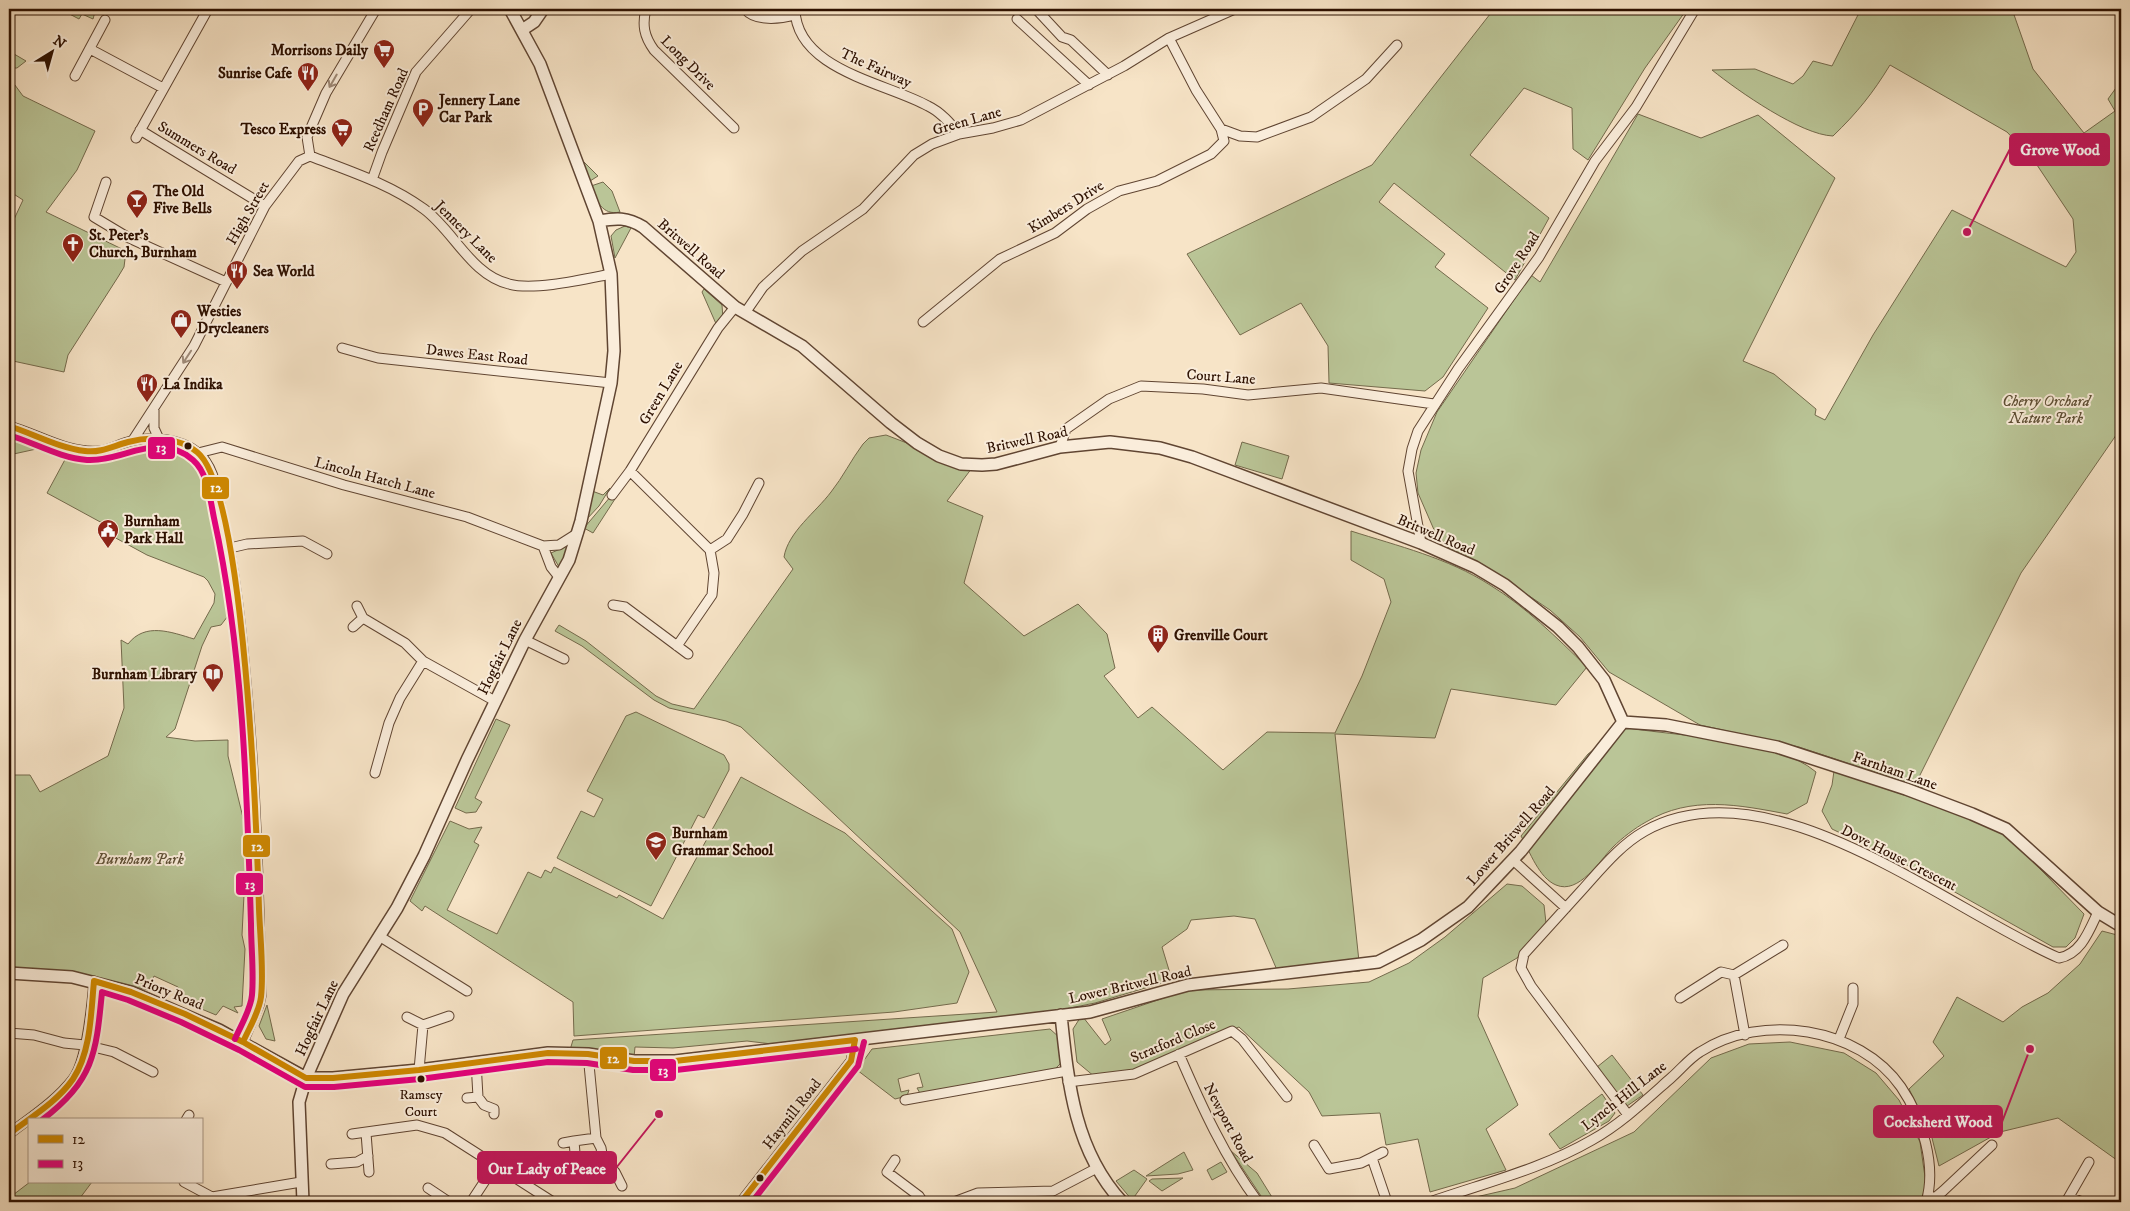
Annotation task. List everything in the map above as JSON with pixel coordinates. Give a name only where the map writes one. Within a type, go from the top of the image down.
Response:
[{"type":"street","name":"Summers Road","points":[[208,9],[138,134],[174,150],[264,206]]},
{"type":"street","points":[[310,156],[308,137],[326,93],[376,9]]},
{"type":"street","name":"Reedham Road","points":[[372,180],[416,72],[471,9]]},
{"type":"street","points":[[510,9],[540,64],[599,221]]},
{"type":"street","points":[[522,30],[534,22],[543,9]]},
{"type":"street","name":"Long Drive","points":[[646,9],[643,22],[646,39],[654,50],[734,128]]},
{"type":"street","name":"The Fairway","points":[[745,9],[756,17],[784,18],[795,12],[809,45],[836,68],[929,106],[949,122],[959,134]]},
{"type":"street","points":[[1036,9],[1062,37],[1071,40],[1108,75]]},
{"type":"street","name":"Green Lane","points":[[612,495],[630,471],[709,342],[763,287],[802,251],[863,209],[914,155],[932,144],[959,134],[993,128],[1021,120],[1108,75],[1170,38],[1236,9]]},
{"type":"street","name":"Grove Road","points":[[1421,543],[1408,471],[1418,431],[1434,404],[1539,258],[1592,166],[1636,107],[1695,9]]},
{"type":"street","points":[[1018,19],[1089,84]]},
{"type":"street","points":[[75,76],[105,20]]},
{"type":"street","points":[[1170,38],[1196,90],[1221,129],[1240,136],[1257,136],[1311,117],[1366,78],[1398,45]]},
{"type":"street","points":[[90,49],[163,88]]},
{"type":"street","name":"Kimbers Drive","points":[[923,322],[1000,260],[1055,233],[1087,210],[1118,192],[1157,181],[1210,154],[1224,141],[1221,129]]},
{"type":"street","name":"Jennery Lane","points":[[310,156],[372,180],[410,200],[443,226],[467,255],[489,274],[508,284],[527,286],[611,274]]},
{"type":"street","name":"High Street","points":[[133,440],[194,346],[264,206],[299,160],[310,156]]},
{"type":"street","points":[[106,182],[94,217],[129,238],[226,282]]},
{"type":"street","name":"Britwell Road","points":[[599,221],[618,217],[631,219],[637,223],[740,310],[802,346],[891,423],[939,456],[961,464],[982,465],[996,464],[1060,447],[1110,442],[1160,448],[1192,457],[1421,543],[1475,567],[1504,585],[1558,627],[1604,680],[1623,722]]},
{"type":"street","name":"Hogfair Lane","points":[[303,1202],[299,1102],[306,1078],[340,999],[397,908],[424,856],[525,640],[573,552],[611,383],[614,351],[611,274],[599,221]]},
{"type":"street","name":"Dawes East Road","points":[[342,348],[378,358],[611,383]]},
{"type":"street","name":"Court Lane","points":[[1060,447],[1066,429],[1108,399],[1141,386],[1203,389],[1248,395],[1321,388],[1434,404]]},
{"type":"street","points":[[154,409],[154,428],[159,439]]},
{"type":"street","points":[[9,426],[51,442],[100,451],[133,440],[159,439],[186,445],[198,453],[211,471],[230,548],[252,746],[259,878],[260,996],[255,1016],[243,1042]]},
{"type":"street","name":"Lincoln Hatch Lane","points":[[198,453],[222,447],[344,485],[467,517],[543,546]]},
{"type":"street","points":[[630,471],[710,550],[714,573],[712,595],[677,646]]},
{"type":"street","points":[[710,550],[727,539],[743,514],[758,483]]},
{"type":"street","points":[[559,577],[551,566],[543,546],[559,545],[578,533]]},
{"type":"street","points":[[230,548],[247,544],[303,541],[327,554]]},
{"type":"street","points":[[357,606],[363,618],[405,643],[423,661],[495,701]]},
{"type":"street","points":[[612,606],[625,607],[688,654]]},
{"type":"street","points":[[353,627],[363,618]]},
{"type":"street","points":[[525,640],[564,659]]},
{"type":"street","points":[[375,772],[388,723],[400,698],[423,661]]},
{"type":"street","name":"Lower Britwell Road","points":[[306,1078],[334,1078],[419,1070],[548,1053],[588,1054],[634,1061],[675,1061],[1090,1012],[1188,985],[1378,962],[1421,940],[1468,907],[1513,860],[1623,722]]},
{"type":"street","name":"Farnham Lane","points":[[1623,722],[1666,725],[1777,748],[1906,789],[1972,814],[2006,829],[2098,912],[2121,926]]},
{"type":"street","name":"Dove House Crescent","points":[[1628,1114],[1531,986],[1521,968],[1524,954],[1614,854],[1645,831],[1677,818],[1706,813],[1747,815],[1810,830],[1875,858],[2059,958],[2068,956],[2076,951],[2098,912]]},
{"type":"street","points":[[1513,860],[1566,908]]},
{"type":"street","points":[[379,936],[467,991]]},
{"type":"street","points":[[1680,998],[1721,972],[1734,975],[1783,945]]},
{"type":"street","name":"Priory Road","points":[[9,973],[72,977],[94,981],[131,992],[176,1010],[243,1042],[306,1078]]},
{"type":"street","points":[[1734,975],[1745,1034]]},
{"type":"street","points":[[29,1118],[66,1088],[75,1077],[85,1044],[94,981]]},
{"type":"street","points":[[1839,1039],[1853,1004],[1853,988]]},
{"type":"street","points":[[1061,1015],[1068,1076],[1076,1120],[1096,1168],[1122,1202]]},
{"type":"street","points":[[407,1017],[423,1025],[450,1016]]},
{"type":"street","points":[[419,1070],[423,1025]]},
{"type":"street","name":"Lynch Hill Lane","points":[[1430,1202],[1546,1163],[1594,1140],[1628,1114],[1700,1052],[1724,1039],[1777,1030],[1817,1034],[1839,1039],[1863,1050],[1892,1074],[1913,1110],[1930,1161],[1929,1191],[1926,1201]]},
{"type":"street","name":"Stratford Close","points":[[905,1100],[1068,1076],[1134,1074],[1232,1032],[1242,1039],[1287,1097]]},
{"type":"street","points":[[9,1033],[34,1035],[64,1043],[85,1044],[114,1052],[154,1072]]},
{"type":"street","name":"Haymill Road","points":[[742,1202],[850,1061],[855,1040]]},
{"type":"street","points":[[588,1054],[596,1138],[601,1148],[605,1172],[615,1172],[622,1186]]},
{"type":"street","name":"Newport Road","points":[[1179,1054],[1211,1123],[1246,1186],[1258,1202]]},
{"type":"street","points":[[476,1062],[478,1097],[484,1105],[494,1109],[494,1114]]},
{"type":"street","points":[[467,1098],[478,1097]]},
{"type":"street","points":[[9,1134],[28,1119]]},
{"type":"street","points":[[352,1134],[417,1125],[445,1133],[553,1202]]},
{"type":"street","points":[[366,1133],[369,1172]]},
{"type":"street","points":[[563,1143],[596,1138]]},
{"type":"street","points":[[574,1141],[575,1153]]},
{"type":"street","points":[[1314,1145],[1329,1169],[1361,1163],[1383,1152]]},
{"type":"street","points":[[1926,1201],[1944,1191],[1992,1145]]},
{"type":"street","points":[[331,1164],[357,1162],[368,1156]]},
{"type":"street","points":[[1372,1158],[1387,1202]]},
{"type":"street","points":[[896,1160],[886,1172],[919,1196],[923,1202]]},
{"type":"street","points":[[2082,1202],[2068,1200],[2089,1162]]},
{"type":"street","points":[[471,1202],[496,1164]]},
{"type":"street","points":[[954,1202],[1052,1190],[1096,1168]]},
{"type":"street","points":[[187,1184],[212,1200],[301,1182]]},
{"type":"street","points":[[428,1188],[449,1202]]},
{"type":"street","points":[[455,1202],[461,1202]]},
{"type":"green space","points":[[60,9],[90,9],[95,12],[93,19],[82,14],[79,19]]},
{"type":"green space","points":[[752,9],[789,9],[784,13],[757,13]]},
{"type":"green space","points":[[1494,9],[1687,9],[1645,68],[1588,160],[1573,149],[1572,108],[1524,88],[1470,155],[1549,218],[1515,280],[1394,183],[1379,202],[1445,254],[1435,267],[1488,308],[1443,377],[1425,391],[1329,383],[1328,346],[1301,303],[1240,335],[1187,254],[1372,165]]},
{"type":"green space","name":"Cherry Orchard Nature Park","points":[[1861,9],[2012,9],[2033,69],[2084,133],[2115,111],[2108,99],[2121,81],[2121,428],[2021,573],[1920,775],[1923,788],[1799,747],[1700,725],[1609,672],[1580,637],[1550,610],[1482,564],[1451,550],[1435,532],[1418,493],[1416,473],[1421,450],[1437,412],[1531,275],[1540,282],[1638,114],[1701,138],[1758,115],[1835,178],[1743,361],[1774,374],[1816,409],[1815,415],[1825,420],[1873,335],[1952,210],[2066,267],[2076,252],[2073,219],[2035,162],[2007,132],[1890,65],[1864,102],[1833,136],[1820,134],[1788,120],[1753,100],[1712,70],[1755,69],[1793,84],[1803,76],[1813,61],[1832,66]]},
{"type":"green space","points":[[9,51],[26,61],[17,68],[9,68]]},
{"type":"green space","points":[[9,77],[23,96],[95,131],[77,170],[46,212],[126,251],[124,267],[68,355],[64,372],[13,361],[9,353],[9,230],[23,200],[9,191]]},
{"type":"green space","points":[[580,158],[598,176],[590,181]]},
{"type":"green space","points":[[603,182],[612,191],[620,212],[614,213],[604,209],[595,197],[591,186]]},
{"type":"green space","points":[[625,226],[631,228],[615,258],[611,236],[616,230]]},
{"type":"green space","points":[[704,289],[722,305],[723,319],[717,326],[702,292]]},
{"type":"green space","points":[[886,435],[972,468],[947,501],[983,516],[964,583],[1024,636],[1078,604],[1107,634],[1115,668],[1104,676],[1138,718],[1152,707],[1223,770],[1267,732],[1335,733],[1362,676],[1391,602],[1384,579],[1351,560],[1351,531],[1440,560],[1490,585],[1528,613],[1587,667],[1556,705],[1451,689],[1435,738],[1335,734],[1360,971],[1280,977],[1255,919],[1234,916],[1191,920],[1187,929],[1162,947],[1172,980],[1095,1003],[1040,1014],[780,1045],[747,1041],[673,1048],[635,1047],[634,1057],[570,1050],[573,1040],[997,1012],[960,932],[741,727],[726,721],[669,708],[654,700],[582,646],[555,631],[559,625],[586,641],[656,696],[672,704],[694,709],[793,569],[784,557],[791,539],[831,492],[863,444],[869,438]]},
{"type":"green space","points":[[13,437],[41,448],[9,455],[9,438]]},
{"type":"green space","points":[[1242,442],[1289,456],[1282,479],[1235,465]]},
{"type":"green space","name":"Burnham Park","points":[[156,447],[187,457],[198,468],[222,541],[231,612],[221,625],[211,627],[202,646],[175,729],[166,737],[195,741],[228,740],[228,756],[247,834],[242,935],[245,949],[242,1006],[234,1007],[238,1013],[223,1006],[216,1015],[175,998],[178,987],[154,976],[148,990],[78,974],[9,969],[9,775],[30,775],[40,792],[108,756],[124,708],[121,640],[128,644],[135,637],[150,631],[167,632],[194,639],[214,603],[215,594],[204,577],[147,555],[101,530],[104,524],[47,493],[68,454],[98,460]]},
{"type":"green space","points":[[610,488],[599,506],[586,520],[592,491],[603,495]]},
{"type":"green space","points":[[611,496],[615,499],[593,533],[584,528]]},
{"type":"green space","points":[[567,546],[570,548],[559,567],[551,553]]},
{"type":"green space","points":[[636,712],[724,755],[729,764],[729,770],[704,818],[698,815],[651,906],[557,858],[581,811],[594,817],[603,799],[587,791],[626,716]]},
{"type":"green space","points":[[496,719],[510,725],[475,798],[482,802],[476,812],[466,813],[455,808]]},
{"type":"green space","points":[[1623,727],[1751,745],[1798,760],[1816,772],[1807,803],[1787,814],[1733,805],[1715,804],[1680,808],[1642,824],[1624,837],[1581,881],[1565,887],[1556,885],[1550,882],[1540,871],[1521,836],[1588,754]]},
{"type":"green space","points":[[1834,771],[1960,814],[2007,835],[2084,914],[2075,938],[2066,947],[2053,947],[1903,863],[1832,829],[1822,811],[1832,785]]},
{"type":"green space","points":[[741,777],[845,833],[952,929],[969,972],[957,1003],[894,1012],[574,1036],[573,1002],[425,906],[422,911],[410,901],[450,821],[469,829],[482,827],[474,842],[479,845],[447,910],[497,934],[528,872],[541,878],[545,870],[551,873],[554,867],[617,898],[619,895],[663,919]]},
{"type":"green space","points":[[1507,884],[1522,886],[1544,905],[1546,923],[1517,958],[1483,978],[1478,1016],[1518,1105],[1486,1129],[1506,1170],[1430,1192],[1418,1139],[1386,1145],[1380,1113],[1322,1116],[1309,1092],[1239,1027],[1131,1072],[1095,1077],[1077,1062],[1073,1029],[1080,1018],[1083,1017],[1105,1045],[1111,1040],[1102,1019],[1187,990],[1288,989],[1369,982],[1409,963],[1445,937]]},
{"type":"green space","points":[[2102,931],[2121,936],[2121,1163],[2058,1118],[2000,1132],[1939,1166],[1931,1134],[1909,1089],[1944,1056],[1933,1042],[1957,997],[2003,1022],[2022,1007],[2048,993],[2080,964]]},
{"type":"green space","points":[[267,1005],[275,1041],[266,1039],[259,1026]]},
{"type":"green space","points":[[1050,1029],[1060,1038],[1062,1062],[1055,1069],[921,1095],[917,1088],[923,1087],[919,1073],[898,1079],[901,1092],[909,1090],[907,1096],[895,1099],[857,1070],[872,1049]]},
{"type":"green space","points":[[1790,1042],[1844,1053],[1876,1073],[1899,1100],[1920,1142],[1926,1184],[1921,1202],[1454,1202],[1515,1188],[1634,1132],[1711,1058],[1749,1044]]},
{"type":"green space","points":[[1612,1055],[1643,1095],[1627,1106],[1597,1067]]},
{"type":"green space","points":[[1602,1094],[1615,1113],[1609,1121],[1560,1149],[1549,1134]]},
{"type":"green space","points":[[1231,1151],[1257,1173],[1275,1202],[1265,1202]]},
{"type":"green space","points":[[1184,1152],[1193,1170],[1178,1174],[1146,1176]]},
{"type":"green space","points":[[1221,1162],[1227,1172],[1212,1180],[1207,1170]]},
{"type":"green space","points":[[1134,1170],[1147,1179],[1132,1200],[1116,1181]]},
{"type":"green space","points":[[1183,1178],[1162,1191],[1149,1181],[1152,1179]]},
{"type":"green space","points":[[28,1184],[90,1184],[77,1202],[9,1202],[9,1198]]},
{"type":"transit line","name":"12","points":[[9,426],[56,444],[85,451],[102,450],[146,439],[164,439],[182,443],[197,452],[213,480],[227,529],[237,594],[245,667],[255,812],[262,987],[258,1009],[243,1042]]},
{"type":"transit line","name":"13","points":[[9,435],[57,453],[87,460],[114,457],[154,447],[167,448],[180,451],[193,460],[198,465],[205,479],[210,495],[224,568],[231,618],[242,720],[245,771],[253,986],[250,1006],[235,1039]]},
{"type":"transit line","name":"12","points":[[31,1118],[67,1087],[79,1068],[87,1044],[94,981],[131,992],[185,1014],[243,1042],[306,1078],[333,1078],[419,1070],[548,1053],[588,1054],[634,1061],[675,1061],[855,1040]]},
{"type":"transit line","name":"13","points":[[44,1118],[72,1092],[89,1064],[97,1033],[102,992],[128,1000],[181,1022],[239,1050],[305,1087],[334,1087],[420,1079],[548,1062],[587,1063],[633,1070],[676,1070],[856,1049]]},
{"type":"transit line","name":"12","points":[[741,1202],[851,1061],[855,1040]]},
{"type":"transit line","name":"13","points":[[752,1202],[858,1066],[864,1042]]},
{"type":"transit line","name":"12","points":[[9,1134],[28,1120]]},
{"type":"place","name":"Morrisons Daily","points":[[384,69]]},
{"type":"place","name":"Sunrise Cafe","points":[[308,92]]},
{"type":"place","name":"Jennery Lane Car Park","points":[[423,128]]},
{"type":"place","name":"Tesco Express","points":[[342,148]]},
{"type":"place","name":"The Old Five Bells","points":[[137,219]]},
{"type":"place","name":"Grove Wood","points":[[1967,232]]},
{"type":"place","name":"St. Peter's Church, Burnham","points":[[73,263]]},
{"type":"place","name":"Sea World","points":[[237,290]]},
{"type":"place","name":"Westies Drycleaners","points":[[181,339]]},
{"type":"place","name":"La Indika","points":[[147,403]]},
{"type":"place","name":"Burnham Park Hall","points":[[108,549]]},
{"type":"place","name":"Grenville Court","points":[[1158,654]]},
{"type":"place","name":"Burnham Library","points":[[213,693]]},
{"type":"place","name":"Burnham Grammar School","points":[[656,861]]},
{"type":"place","name":"Cocksherd Wood","points":[[2030,1049]]},
{"type":"place","name":"Ramsey Court","points":[[421,1079]]},
{"type":"place","name":"Our Lady of Peace","points":[[659,1114]]}]
